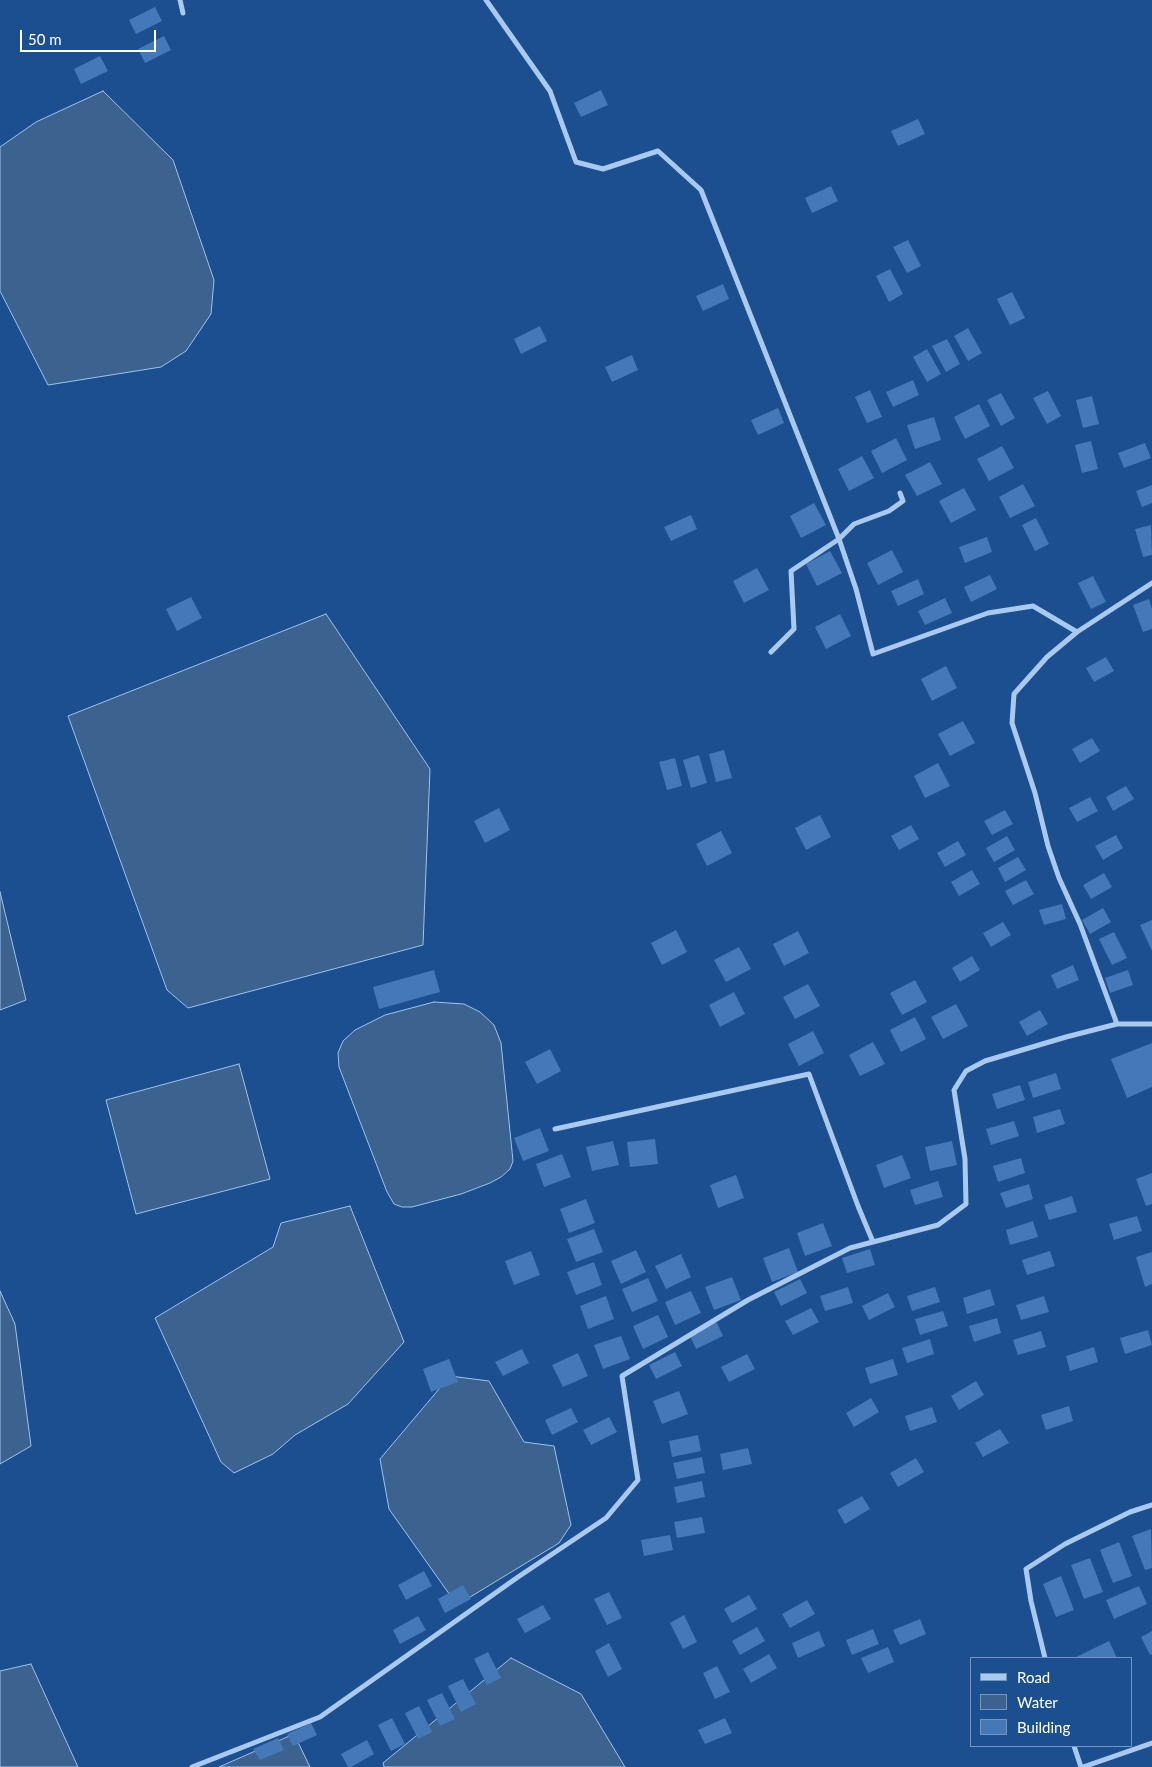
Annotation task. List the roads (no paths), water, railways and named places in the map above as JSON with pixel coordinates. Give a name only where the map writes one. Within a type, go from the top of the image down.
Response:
[{"type":"street","points":[[180,0],[182,14]]},
{"type":"street","points":[[486,0],[550,91],[576,162],[602,169],[658,151],[701,190],[839,539],[856,589],[873,654],[988,613],[1033,606],[1077,632]]},
{"type":"street","points":[[771,652],[794,629],[791,572],[839,539],[854,524],[889,511],[903,501],[900,492]]},
{"type":"street","points":[[1117,1024],[1080,924],[1056,870],[1048,846],[1035,793],[1012,723],[1014,694],[1047,656],[1077,632],[1152,584]]},
{"type":"street","points":[[192,1767],[320,1717],[518,1577],[606,1518],[638,1480],[622,1376],[748,1300],[850,1248],[938,1225],[966,1204],[964,1159],[954,1090],[966,1071],[994,1058],[1117,1024],[1152,1024]]},
{"type":"street","points":[[555,1129],[809,1074],[858,1206],[874,1242]]},
{"type":"street","points":[[1045,1657],[1031,1601],[1026,1569],[1065,1544],[1130,1512],[1152,1505]]},
{"type":"street","points":[[1074,1747],[1082,1767],[1152,1743]]},
{"type":"water","points":[[103,91],[173,160],[214,280],[211,314],[186,351],[161,367],[48,385],[0,291],[0,147],[36,122]]},
{"type":"water","points":[[326,614],[430,769],[423,945],[188,1008],[167,990],[68,716]]},
{"type":"water","points":[[0,892],[26,1000],[0,1010]]},
{"type":"water","points":[[434,1002],[464,1004],[480,1012],[494,1025],[501,1043],[513,1161],[510,1169],[490,1183],[461,1194],[412,1207],[402,1207],[394,1204],[387,1192],[339,1067],[338,1053],[343,1041],[355,1030],[385,1015]]},
{"type":"water","points":[[239,1064],[270,1179],[136,1214],[106,1100]]},
{"type":"water","points":[[350,1206],[404,1342],[348,1404],[295,1435],[273,1454],[234,1473],[221,1462],[155,1318],[273,1247],[281,1223]]},
{"type":"water","points":[[0,1291],[15,1324],[31,1446],[0,1464]]},
{"type":"water","points":[[450,1376],[489,1381],[524,1442],[554,1446],[571,1525],[559,1543],[457,1605],[389,1509],[380,1459]]},
{"type":"water","points":[[511,1658],[581,1694],[625,1767],[384,1767],[383,1763]]},
{"type":"water","points":[[31,1664],[78,1767],[0,1767],[0,1671]]},
{"type":"water","points":[[294,1734],[310,1767],[219,1767]]}]
